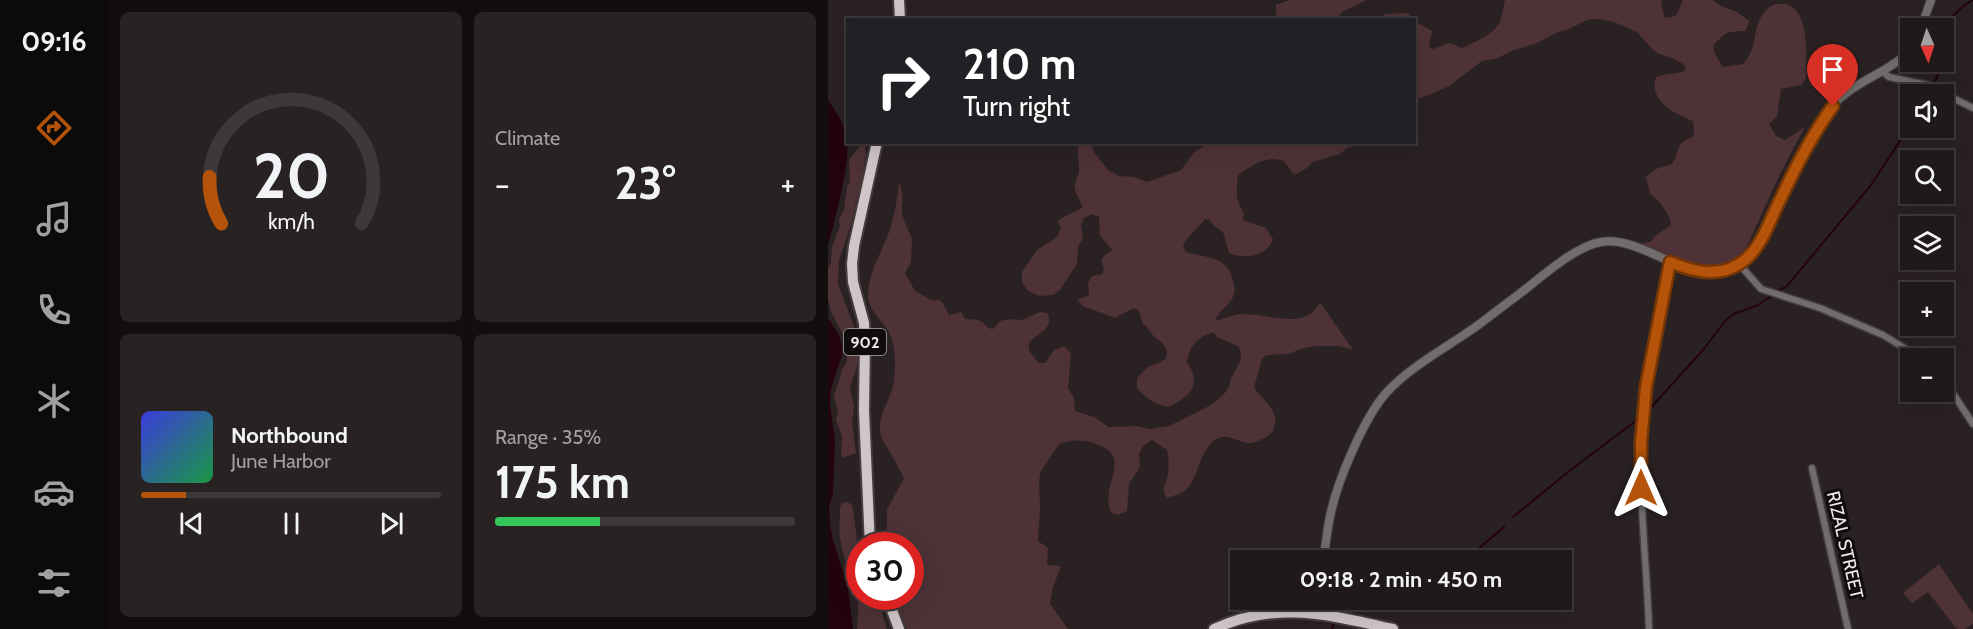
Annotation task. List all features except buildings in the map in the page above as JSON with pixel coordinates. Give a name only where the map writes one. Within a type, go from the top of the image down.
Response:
[{"type":"highway","points":[[899,0],[900,18]]},
{"type":"highway","name":"902","points":[[869,532],[864,411],[864,323],[853,282],[852,264],[877,144]]},
{"type":"highway","points":[[892,610],[899,629]]},
{"type":"highway","points":[[1214,629],[1230,621],[1249,616],[1281,612],[1310,612],[1393,629]]},
{"type":"street","points":[[1925,18],[1931,0]]},
{"type":"street","points":[[1325,550],[1331,508],[1361,434],[1374,409],[1386,393],[1404,377],[1578,251],[1598,242],[1620,242],[1686,269],[1712,273],[1726,271],[1739,264],[1753,252],[1802,154],[1833,106],[1859,83],[1900,60]]},
{"type":"street","points":[[1882,71],[1889,77],[1927,85],[1973,108]]},
{"type":"street","points":[[1649,629],[1641,488],[1641,442],[1646,387],[1670,262]]},
{"type":"street","points":[[1739,264],[1761,288],[1820,308],[1883,335],[1904,348]]},
{"type":"street","points":[[1954,397],[1973,424]]},
{"type":"street","name":"RIZAL STREET","points":[[1812,468],[1848,629]]},
{"type":"shaded area","points":[[1289,0],[1367,0],[1342,12],[1338,18],[1280,18],[1276,15],[1276,5]]},
{"type":"shaded area","points":[[1505,0],[1662,0],[1665,18],[1676,16],[1683,0],[1713,0],[1749,21],[1746,31],[1728,33],[1713,46],[1723,67],[1743,64],[1753,46],[1761,17],[1768,8],[1778,4],[1789,5],[1797,11],[1805,33],[1806,79],[1801,85],[1781,89],[1777,116],[1769,124],[1776,136],[1785,140],[1805,127],[1781,172],[1743,255],[1732,263],[1720,267],[1692,267],[1665,257],[1642,243],[1651,242],[1655,236],[1671,225],[1664,208],[1650,194],[1646,177],[1656,169],[1672,164],[1683,142],[1693,137],[1694,131],[1693,121],[1664,105],[1656,93],[1655,85],[1656,77],[1684,71],[1686,67],[1652,49],[1637,32],[1614,22],[1589,19],[1537,43],[1511,51],[1498,58],[1482,61],[1449,86],[1416,99],[1416,21],[1432,31],[1429,47],[1433,49],[1449,43],[1462,48],[1495,29],[1501,19]]},
{"type":"shaded area","points":[[1407,13],[1412,18],[1380,18],[1385,14]]},
{"type":"shaded area","points":[[828,100],[844,127],[848,148],[842,191],[828,245]]},
{"type":"shaded area","points":[[1080,144],[1091,144],[1094,152],[1108,170],[1119,176],[1134,177],[1147,182],[1181,170],[1194,152],[1208,144],[1365,144],[1347,148],[1340,154],[1313,162],[1294,175],[1284,161],[1271,159],[1260,162],[1238,175],[1237,195],[1244,213],[1243,220],[1266,228],[1273,239],[1261,253],[1241,256],[1229,253],[1223,232],[1210,220],[1205,219],[1183,246],[1186,252],[1219,261],[1225,265],[1232,277],[1235,288],[1233,296],[1215,321],[1243,314],[1296,319],[1314,311],[1320,302],[1353,350],[1339,346],[1316,346],[1289,354],[1266,355],[1262,359],[1254,387],[1275,417],[1271,433],[1257,442],[1250,443],[1228,437],[1215,440],[1205,452],[1187,489],[1167,498],[1163,490],[1168,470],[1167,450],[1152,440],[1144,445],[1139,454],[1140,467],[1129,484],[1127,511],[1118,515],[1111,513],[1109,502],[1115,464],[1113,456],[1107,449],[1087,441],[1059,444],[1041,471],[1038,541],[1048,548],[1047,565],[1061,566],[1053,587],[1050,604],[1068,629],[907,629],[899,610],[924,610],[924,532],[887,532],[887,510],[904,478],[880,433],[882,414],[893,384],[894,352],[890,333],[871,308],[868,296],[873,269],[892,221],[899,181],[902,191],[902,215],[912,239],[911,262],[905,273],[915,291],[931,300],[939,300],[949,315],[961,312],[965,319],[978,320],[993,329],[1000,321],[1022,320],[1040,312],[1048,313],[1049,323],[1032,339],[1029,348],[1039,363],[1045,363],[1054,350],[1064,346],[1071,353],[1068,388],[1074,398],[1075,411],[1094,417],[1109,427],[1136,426],[1150,429],[1169,426],[1213,404],[1229,387],[1230,380],[1240,362],[1239,347],[1217,337],[1213,332],[1199,340],[1190,351],[1187,362],[1192,370],[1194,384],[1182,399],[1168,407],[1151,400],[1140,392],[1137,388],[1137,378],[1148,367],[1165,359],[1167,353],[1165,346],[1143,324],[1139,311],[1134,308],[1115,318],[1083,306],[1077,300],[1089,295],[1088,283],[1092,276],[1102,274],[1104,269],[1101,261],[1112,250],[1100,235],[1099,217],[1092,214],[1084,218],[1081,225],[1083,238],[1078,247],[1077,264],[1060,290],[1053,295],[1040,296],[1028,291],[1022,282],[1022,272],[1037,250],[1056,238],[1061,229],[1058,221],[1083,207],[1075,187]]},
{"type":"shaded area","points":[[860,146],[865,146],[866,154],[862,178],[839,261],[838,284],[856,332],[859,354],[850,387],[854,407],[852,423],[856,453],[843,458],[841,454],[842,436],[836,420],[838,410],[834,397],[847,361],[847,342],[832,314],[828,300],[828,268],[850,181],[849,160]]},
{"type":"shaded area","points":[[828,318],[839,335],[842,345],[842,355],[831,389],[830,404],[835,441],[833,494],[829,505],[830,524],[846,582],[846,610],[851,610],[853,629],[828,629]]},
{"type":"shaded area","points":[[842,503],[851,504],[856,532],[846,532],[846,561],[839,528]]},
{"type":"shaded area","points":[[1939,564],[1973,614],[1973,624],[1965,629],[1957,629],[1928,592],[1912,603],[1903,593]]},
{"type":"shaded area","points":[[858,610],[881,610],[887,629],[857,629]]},
{"type":"waterway","points":[[1952,18],[1972,0]]},
{"type":"waterway","points":[[1934,84],[1939,72]]},
{"type":"waterway","points":[[1778,291],[1787,286],[1871,185],[1902,138]]},
{"type":"waterway","points":[[1646,413],[1703,350],[1726,320],[1773,295]]},
{"type":"waterway","points":[[1513,517],[1641,417]]},
{"type":"waterway","points":[[1476,550],[1504,527]]},
{"type":"waterway","points":[[1332,629],[1334,622]]},
{"type":"route","points":[[1641,488],[1641,442],[1646,387],[1670,262],[1686,269],[1712,273],[1726,271],[1747,259],[1759,241],[1802,154],[1833,106]]}]
